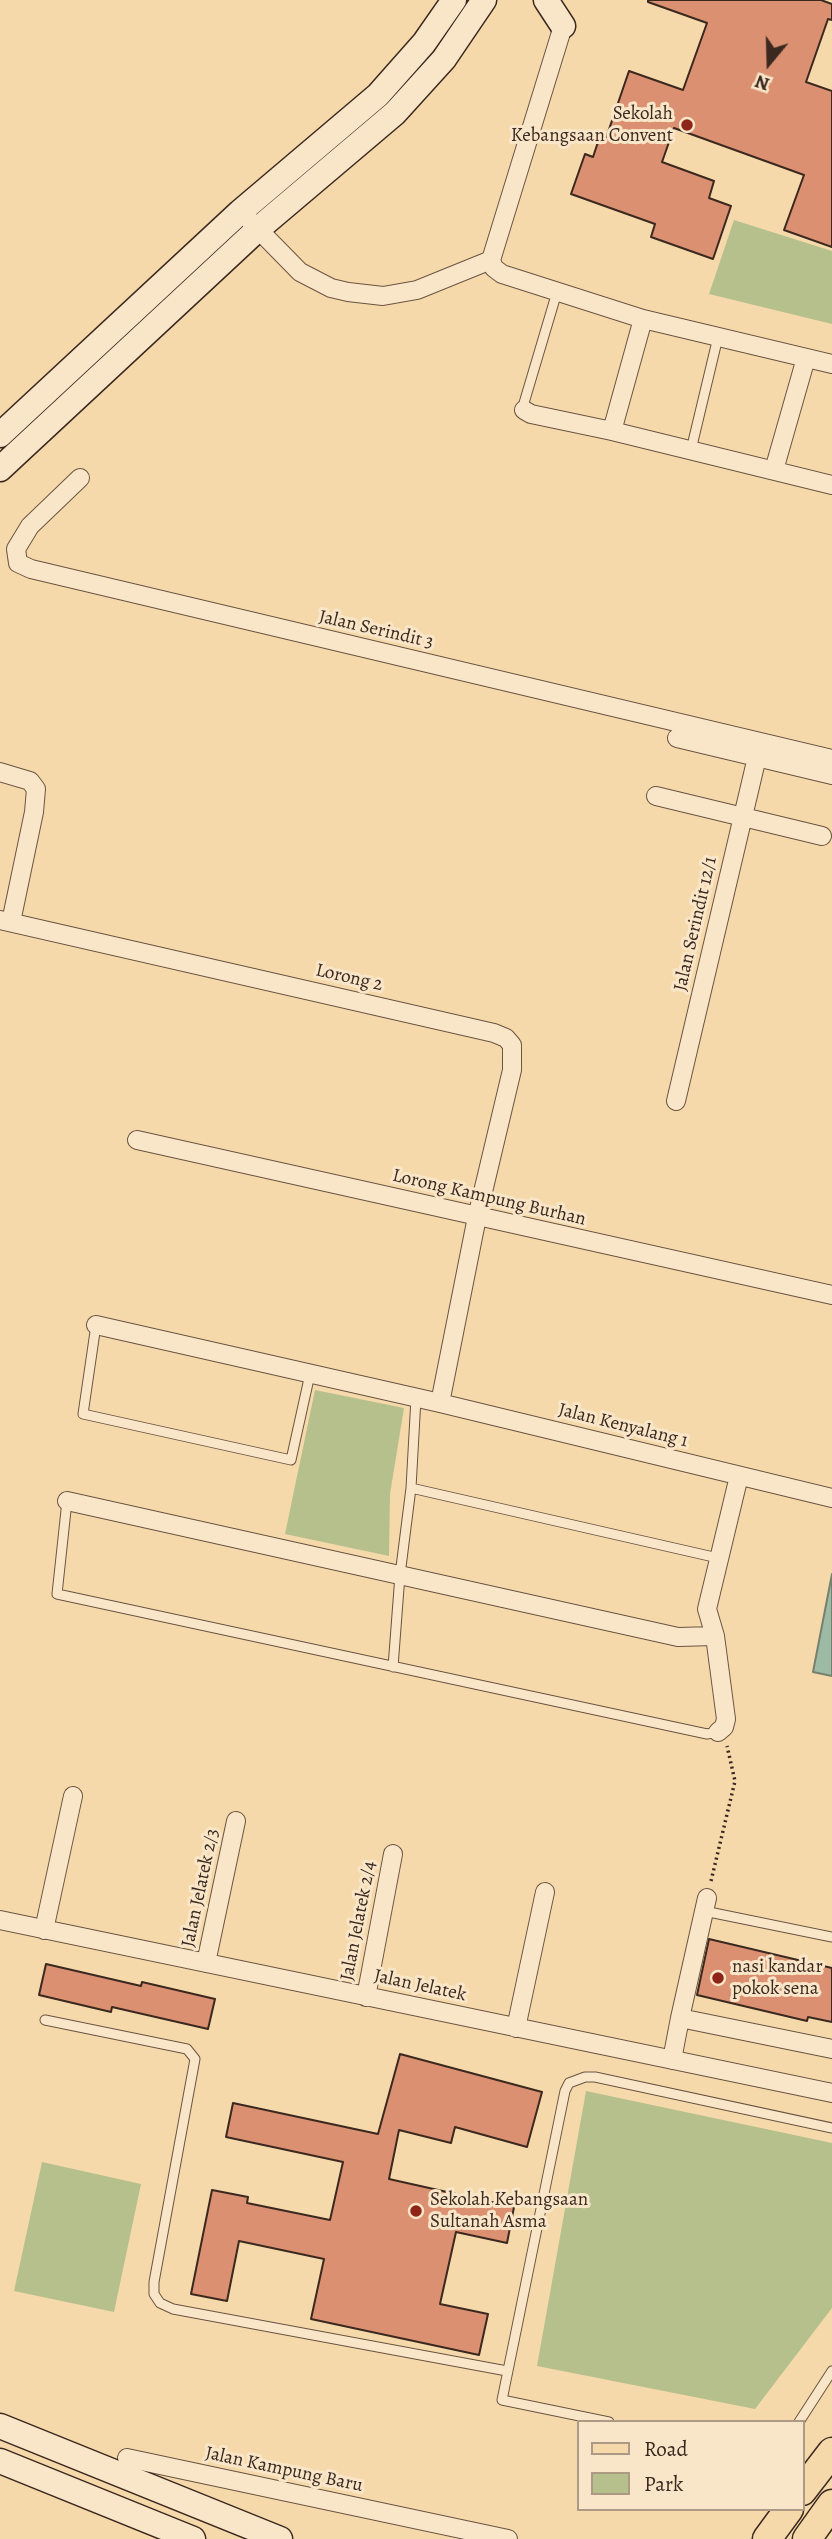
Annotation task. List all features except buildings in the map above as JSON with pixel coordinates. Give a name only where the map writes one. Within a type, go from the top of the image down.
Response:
[{"type":"main road","points":[[0,435],[240,212],[378,95],[424,43],[454,0]]},
{"type":"main road","points":[[0,469],[258,229],[378,128],[444,59],[484,0]]},
{"type":"main road","points":[[546,0],[563,26]]},
{"type":"main road","points":[[0,2426],[280,2539]]},
{"type":"main road","points":[[808,2479],[832,2452]]},
{"type":"main road","points":[[0,2461],[193,2539]]},
{"type":"main road","points":[[807,2539],[832,2504]]},
{"type":"main road","points":[[767,2539],[788,2511]]},
{"type":"street","points":[[563,26],[491,260],[494,268],[502,274],[643,319],[832,364]]},
{"type":"street","points":[[240,212],[300,272],[331,288],[365,295],[383,296],[416,290],[491,260]]},
{"type":"street","points":[[612,431],[643,319]]},
{"type":"street","points":[[774,470],[806,358]]},
{"type":"street","points":[[524,411],[832,485]]},
{"type":"street","name":"Jalan Serindit 3","points":[[80,478],[30,526],[16,549],[18,563],[31,569],[832,759]]},
{"type":"street","points":[[677,738],[832,775]]},
{"type":"street","name":"Jalan Serindit 12/1","points":[[676,1101],[757,757]]},
{"type":"street","points":[[0,772],[30,781],[36,789],[34,812],[5,921]]},
{"type":"street","points":[[656,796],[822,836]]},
{"type":"street","name":"Lorong 2","points":[[5,921],[494,1032],[506,1038],[512,1045],[512,1070],[477,1217]]},
{"type":"street","name":"Lorong Kampung Burhan","points":[[137,1140],[832,1295]]},
{"type":"street","points":[[440,1403],[477,1217]]},
{"type":"street","name":"Jalan Kenyalang 1","points":[[96,1325],[440,1403],[832,1498]]},
{"type":"street","points":[[718,1732],[724,1727],[726,1719],[715,1636],[707,1609],[739,1476]]},
{"type":"street","points":[[67,1501],[678,1637],[715,1636]]},
{"type":"street","points":[[44,1930],[73,1796]]},
{"type":"street","name":"Jalan Jelatek 2/3","points":[[206,1963],[236,1821]]},
{"type":"street","name":"Jalan Jelatek 2/4","points":[[366,1997],[393,1854]]},
{"type":"street","points":[[516,2028],[545,1892]]},
{"type":"street","points":[[672,2060],[706,1904]]},
{"type":"street","name":"Jalan Jelatek","points":[[0,1920],[832,2093]]},
{"type":"street","points":[[680,2018],[832,2049]]},
{"type":"street","name":"Jalan Kampung Baru","points":[[127,2458],[429,2531],[508,2539]]},
{"type":"lane","points":[[524,411],[524,403],[557,292]]},
{"type":"lane","points":[[691,450],[718,337]]},
{"type":"lane","points":[[96,1325],[83,1414],[96,1417],[290,1460],[310,1374]]},
{"type":"lane","points":[[393,1667],[400,1575],[411,1488],[410,1396]]},
{"type":"lane","points":[[411,1488],[718,1558]]},
{"type":"lane","points":[[67,1501],[57,1594],[707,1734],[718,1732]]},
{"type":"lane","points":[[706,1904],[832,1937]]},
{"type":"lane","points":[[45,2020],[187,2049],[195,2059],[154,2282],[154,2294],[160,2303],[173,2309],[507,2371]]},
{"type":"lane","points":[[599,2420],[502,2400],[565,2091],[569,2083],[585,2077],[595,2077],[832,2128]]},
{"type":"lane","points":[[800,2420],[832,2371]]},
{"type":"path","points":[[706,1904],[734,1781],[729,1750],[718,1732]]},
{"type":"green space","points":[[734,220],[832,251],[832,324],[709,294]]},
{"type":"green space","points":[[315,1390],[404,1408],[390,1494],[389,1556],[285,1534]]},
{"type":"green space","points":[[586,2091],[832,2143],[832,2308],[755,2409],[537,2366]]},
{"type":"green space","points":[[42,2162],[141,2184],[114,2312],[14,2291]]},
{"type":"shaded area","points":[[832,1574],[832,1676],[813,1672]]},
{"type":"place","name":"Sekolah Kebangsaan Convent","points":[[687,125]]},
{"type":"place","name":"nasi kandar pokok sena","points":[[718,1978]]},
{"type":"place","name":"Sekolah Kebangsaan Sultanah Asma","points":[[416,2211]]}]
